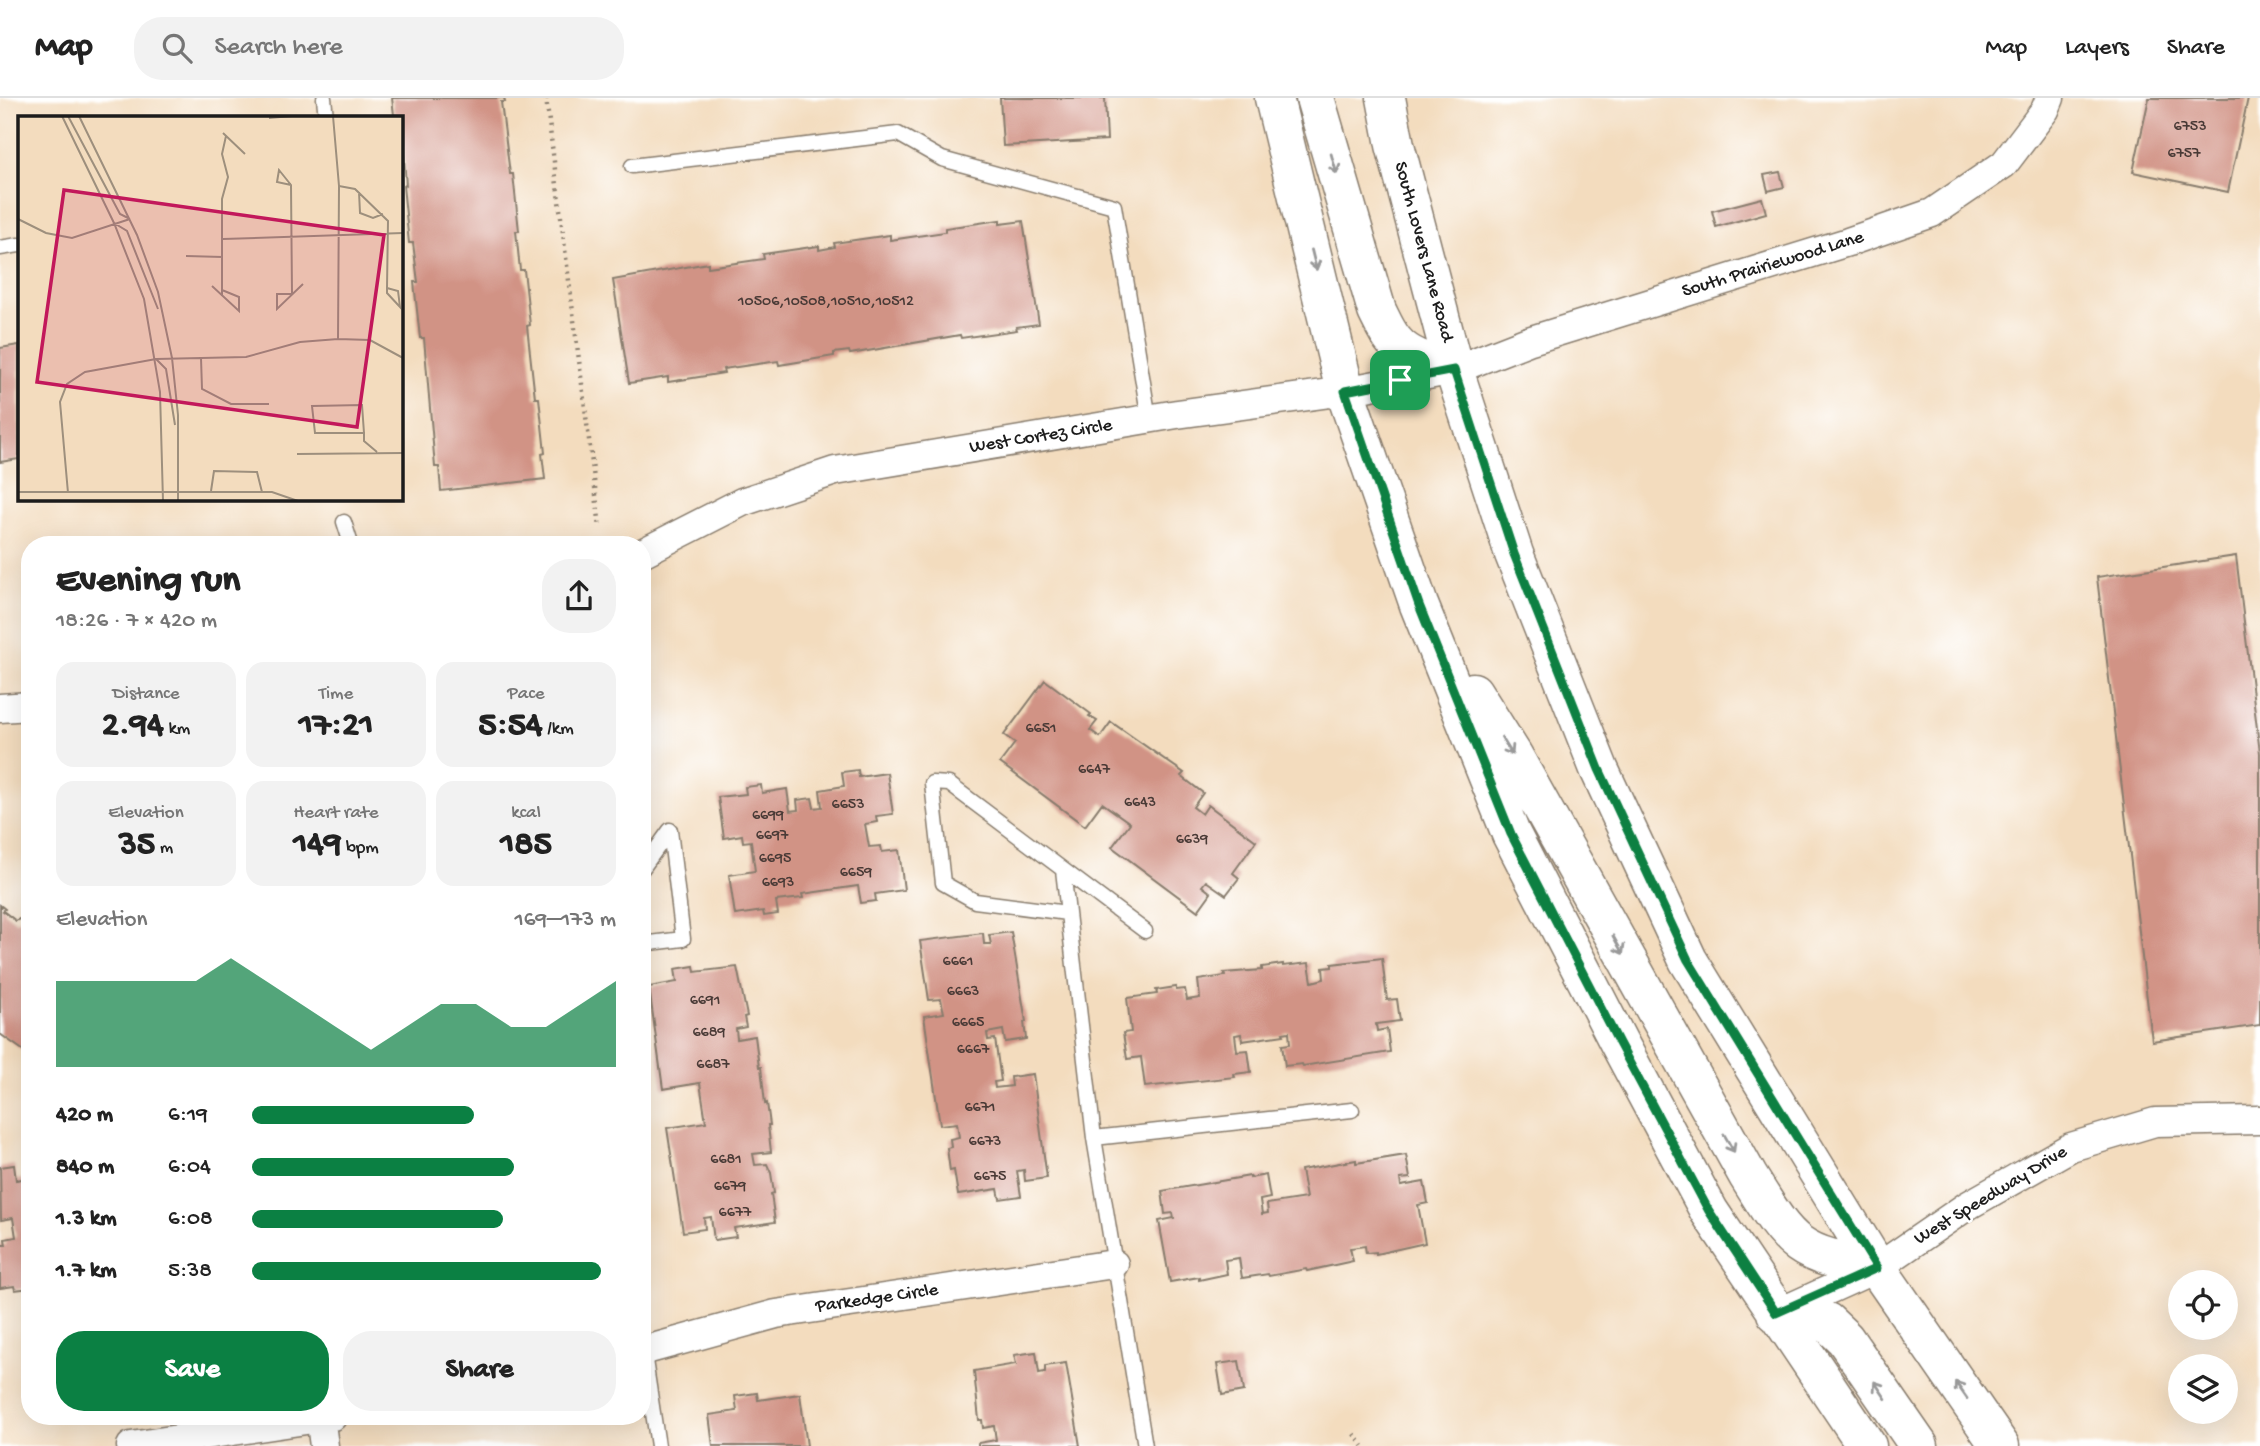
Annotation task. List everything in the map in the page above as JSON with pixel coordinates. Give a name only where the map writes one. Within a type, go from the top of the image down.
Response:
[{"type":"main road","points":[[1274,98],[1345,391],[1419,605],[1511,834],[1709,1211],[1867,1446]]},
{"type":"main road","points":[[1315,98],[1377,312],[1393,341],[1405,352],[1426,363],[1454,370]]},
{"type":"main road","name":"South Lovers Lane Road","points":[[1386,98],[1395,145],[1454,370],[1514,554],[1599,769],[1688,960],[1877,1268],[2000,1446]]},
{"type":"main road","points":[[1419,605],[1514,757],[1728,1141],[1779,1225],[1793,1241],[1811,1253],[1835,1261],[1877,1268]]},
{"type":"main road","points":[[1776,1313],[1808,1314],[1827,1322],[1845,1339],[1919,1446]]},
{"type":"street","name":"South Prairiewood Lane","points":[[1454,370],[1528,341],[1848,242],[1932,213],[2004,164],[2045,110],[2050,98]]},
{"type":"street","name":"West Cortez Circle","points":[[651,548],[742,502],[835,471],[1149,419],[1345,391],[1454,370]]},
{"type":"street","points":[[0,708],[21,707]]},
{"type":"street","name":"West Speedway Drive","points":[[1776,1313],[1877,1268],[1967,1206],[2071,1147],[2155,1122],[2260,1120]]},
{"type":"street","name":"Parkedge Circle","points":[[651,1345],[776,1314],[1114,1264]]},
{"type":"street","points":[[131,1446],[271,1425]]},
{"type":"street","points":[[324,1425],[324,1446]]},
{"type":"lane","points":[[324,98],[326,116]]},
{"type":"lane","points":[[632,166],[898,134],[942,159],[1114,206],[1149,419]]},
{"type":"lane","points":[[0,248],[18,245]]},
{"type":"lane","points":[[344,522],[348,536]]},
{"type":"lane","points":[[1067,913],[975,901],[943,883],[932,783],[948,784],[1145,931]]},
{"type":"lane","points":[[651,856],[670,830],[683,939],[651,943]]},
{"type":"lane","points":[[1063,870],[1094,1138],[1145,1446]]},
{"type":"lane","points":[[1094,1138],[1352,1110]]},
{"type":"lane","points":[[651,1400],[658,1446]]},
{"type":"path","points":[[546,98],[600,527]]},
{"type":"path","points":[[1354,1434],[1363,1446]]},
{"type":"building","points":[[392,98],[504,98],[505,102],[501,102],[510,174],[513,174],[520,270],[524,270],[530,325],[527,326],[535,398],[539,398],[545,479],[441,491],[439,467],[435,467],[424,338],[420,338],[414,282],[418,282],[413,243],[409,243],[403,186],[406,185],[402,116],[394,115]]},
{"type":"building","points":[[1000,98],[1105,98],[1107,140],[1003,146]]},
{"type":"building","points":[[2149,98],[2248,98],[2228,192],[2133,172]]},
{"type":"building","points":[[1780,172],[1784,187],[1768,191],[1764,175]]},
{"type":"building","points":[[1762,198],[1766,213],[1716,227],[1712,211]]},
{"type":"building","points":[[1000,220],[1000,224],[1023,221],[1039,324],[1016,327],[1017,330],[961,338],[960,335],[850,354],[849,351],[834,353],[834,356],[779,365],[778,361],[723,369],[724,373],[668,382],[668,377],[629,383],[613,280],[708,263],[708,267],[764,259],[763,254],[819,246],[819,250],[835,247],[834,243],[890,235],[890,240],[945,232],[945,228]]},
{"type":"building","points":[[18,345],[18,459],[0,462],[0,348]]},
{"type":"building","points":[[2236,556],[2260,753],[2260,1025],[2152,1041],[2097,577]]},
{"type":"building","points":[[1045,680],[1091,714],[1089,716],[1097,721],[1090,730],[1100,737],[1111,722],[1184,773],[1181,776],[1203,793],[1193,807],[1202,814],[1208,805],[1256,841],[1233,873],[1239,878],[1226,895],[1206,881],[1202,886],[1211,893],[1198,911],[1112,847],[1130,823],[1102,803],[1085,826],[1000,763],[1015,743],[1004,735]]},
{"type":"building","points":[[858,770],[859,777],[887,773],[893,814],[876,816],[877,822],[865,824],[869,847],[881,846],[882,852],[899,850],[904,890],[875,894],[876,901],[861,903],[858,886],[802,894],[803,898],[776,901],[778,914],[764,916],[763,911],[735,915],[729,875],[755,871],[751,841],[743,842],[742,835],[724,838],[718,797],[746,794],[745,787],[761,785],[762,793],[787,789],[790,811],[798,810],[797,800],[812,798],[814,808],[822,807],[820,790],[844,786],[842,772]]},
{"type":"building","points":[[0,905],[5,909],[3,911],[16,921],[21,920],[21,1049],[0,1034]]},
{"type":"building","points":[[1011,932],[1026,1022],[1026,1039],[1005,1042],[1003,1030],[987,1033],[988,1040],[995,1039],[1001,1081],[994,1082],[995,1088],[1012,1086],[1011,1077],[1033,1074],[1047,1178],[1025,1181],[1024,1170],[1017,1171],[1021,1196],[1000,1199],[998,1189],[958,1195],[954,1170],[950,1171],[947,1148],[951,1147],[950,1139],[959,1137],[957,1123],[940,1125],[924,1016],[944,1013],[941,999],[929,1000],[920,941],[983,933],[984,944],[991,944],[989,935]]},
{"type":"building","points":[[1382,958],[1387,1000],[1397,999],[1400,1021],[1376,1024],[1377,1031],[1387,1029],[1390,1052],[1303,1066],[1285,1066],[1282,1045],[1290,1044],[1289,1032],[1242,1041],[1241,1034],[1235,1035],[1237,1051],[1248,1050],[1251,1072],[1234,1074],[1235,1077],[1145,1087],[1141,1057],[1127,1059],[1123,1033],[1131,1032],[1127,998],[1157,994],[1156,990],[1176,987],[1176,990],[1185,989],[1187,1000],[1200,998],[1198,980],[1283,964],[1309,963],[1312,982],[1324,979],[1323,968],[1332,967],[1332,964]]},
{"type":"building","points":[[694,966],[695,972],[737,967],[747,1016],[744,1017],[746,1027],[736,1029],[737,1039],[755,1036],[765,1104],[767,1103],[771,1152],[753,1154],[755,1165],[767,1164],[771,1173],[775,1222],[734,1228],[736,1237],[714,1240],[711,1217],[704,1218],[705,1229],[683,1232],[667,1128],[706,1122],[700,1083],[663,1089],[651,987],[677,982],[675,969]]},
{"type":"building","points":[[1406,1155],[1410,1178],[1400,1179],[1401,1186],[1424,1182],[1428,1203],[1418,1205],[1425,1243],[1376,1254],[1366,1253],[1365,1246],[1350,1248],[1353,1261],[1269,1276],[1242,1278],[1239,1258],[1225,1260],[1227,1274],[1170,1282],[1159,1221],[1174,1218],[1173,1213],[1165,1214],[1162,1191],[1266,1175],[1270,1198],[1260,1200],[1262,1214],[1268,1213],[1267,1204],[1306,1198],[1301,1170],[1356,1160],[1356,1163]]},
{"type":"building","points":[[14,1165],[16,1180],[21,1179],[21,1289],[15,1290],[14,1286],[0,1288],[0,1245],[6,1245],[5,1239],[16,1237],[13,1218],[1,1220],[0,1167]]},
{"type":"building","points":[[1036,1352],[1039,1373],[1045,1372],[1045,1366],[1066,1363],[1080,1446],[978,1446],[978,1443],[996,1440],[994,1426],[983,1428],[982,1420],[979,1420],[974,1371],[1016,1364],[1014,1355]]},
{"type":"building","points":[[1239,1361],[1244,1391],[1222,1395],[1217,1364]]},
{"type":"building","points":[[757,1393],[758,1400],[800,1394],[807,1446],[713,1446],[709,1415],[737,1411],[735,1396]]},
{"type":"route","points":[[1454,370],[1514,554],[1599,769],[1688,960],[1877,1268],[1776,1313],[1709,1211],[1511,834],[1419,605],[1345,391],[1400,380],[1454,370]]}]
